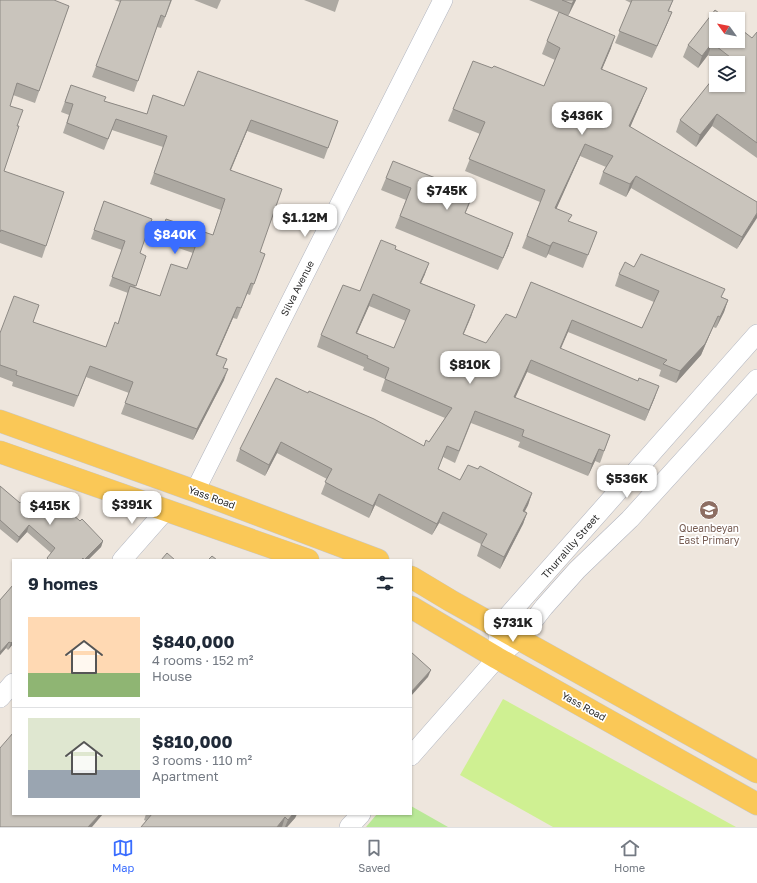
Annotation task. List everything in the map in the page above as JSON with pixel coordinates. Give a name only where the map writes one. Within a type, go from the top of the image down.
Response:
[{"type":"main road","name":"Yass Road","points":[[0,421],[195,490],[375,559]]},
{"type":"main road","points":[[0,452],[305,559]]},
{"type":"main road","points":[[166,510],[195,490]]},
{"type":"main road","points":[[412,578],[757,772]]},
{"type":"main road","name":"Yass Road","points":[[412,608],[497,658],[757,804]]},
{"type":"street","name":"Silva Avenue","points":[[195,490],[443,0]]},
{"type":"street","name":"Thurralilly Street","points":[[498,627],[757,334]]},
{"type":"street","name":"Thurralilly Street","points":[[412,755],[497,658],[520,638],[544,606],[577,570],[630,519],[757,379]]},
{"type":"street","points":[[123,559],[166,510]]},
{"type":"street","points":[[497,658],[498,627]]},
{"type":"street","points":[[0,698],[12,684]]},
{"type":"street","points":[[349,827],[360,815]]},
{"type":"green space","points":[[503,699],[736,827],[553,827],[460,775]]},
{"type":"green space","points":[[412,807],[448,827],[366,827],[376,815],[412,815]]},
{"type":"building","points":[[0,0],[54,0],[69,6],[39,91],[17,83],[10,106],[23,110],[4,171],[64,192],[46,246],[1,230],[0,232]]},
{"type":"building","points":[[121,0],[171,0],[165,17],[161,15],[138,81],[96,66]]},
{"type":"building","points":[[562,0],[574,0],[572,4]]},
{"type":"building","points":[[632,0],[673,0],[668,11],[672,12],[657,46],[619,31]]},
{"type":"building","points":[[559,12],[615,36],[601,69],[647,88],[629,126],[757,202],[757,213],[742,237],[636,176],[630,184],[603,172],[613,156],[585,144],[555,208],[572,215],[568,221],[597,232],[588,255],[553,242],[550,246],[527,236],[545,190],[469,159],[485,122],[453,109],[473,61],[492,68],[494,66],[544,86],[560,48],[547,41]]},
{"type":"building","points":[[709,18],[709,47],[702,56],[688,45]]},
{"type":"building","points":[[745,32],[752,38],[757,32],[757,143],[717,114],[700,135],[680,120],[709,84],[709,92],[745,92],[745,56],[729,56],[718,48],[745,48]]},
{"type":"building","points":[[198,71],[338,121],[328,148],[251,120],[230,170],[282,189],[260,252],[265,254],[254,284],[251,283],[241,308],[237,307],[216,355],[227,359],[223,368],[228,369],[197,429],[125,403],[133,382],[90,366],[78,396],[16,375],[17,371],[0,365],[0,333],[14,296],[39,305],[33,322],[106,347],[115,322],[118,324],[130,286],[160,296],[171,264],[187,269],[197,242],[162,230],[166,219],[213,235],[225,199],[154,173],[167,136],[116,119],[108,139],[67,123],[73,104],[65,102],[71,85],[106,97],[104,101],[147,114],[153,95],[184,106]]},
{"type":"building","points":[[393,161],[473,193],[465,213],[513,233],[503,258],[400,216],[411,188],[386,178]]},
{"type":"building","points":[[104,201],[152,219],[140,253],[146,256],[136,286],[112,277],[125,241],[94,230]]},
{"type":"building","points":[[381,240],[396,246],[395,249],[429,263],[420,283],[475,305],[463,334],[486,343],[506,314],[516,318],[531,282],[642,328],[659,291],[619,274],[625,262],[634,267],[641,254],[725,289],[721,297],[728,300],[720,317],[718,316],[705,344],[680,371],[663,364],[667,360],[572,320],[560,348],[638,381],[639,378],[659,386],[649,410],[531,360],[514,397],[610,435],[604,451],[599,449],[592,464],[522,436],[524,430],[475,411],[459,451],[447,446],[438,469],[460,480],[468,465],[478,469],[480,466],[532,493],[523,511],[527,513],[504,557],[481,545],[487,534],[443,512],[437,524],[379,494],[373,506],[338,489],[325,482],[332,469],[281,442],[269,465],[240,449],[276,378],[308,393],[309,391],[374,419],[424,446],[426,440],[429,442],[452,408],[385,379],[389,368],[367,358],[368,356],[321,335],[343,285],[360,291]],"holes":[[[373,294],[410,310],[394,348],[356,333]]]},
{"type":"building","points":[[0,486],[20,503],[27,495],[36,502],[41,496],[56,509],[62,505],[80,521],[82,519],[103,541],[85,559],[48,559],[47,558],[55,548],[29,525],[19,537],[0,520]]},
{"type":"building","points":[[167,553],[174,559],[162,559]]},
{"type":"building","points":[[212,556],[216,559],[209,559]]},
{"type":"building","points":[[12,586],[12,642],[9,642],[0,652],[0,600]]},
{"type":"building","points":[[412,653],[431,670],[412,691]]},
{"type":"building","points":[[12,734],[12,815],[99,815],[88,827],[0,827],[0,748]]},
{"type":"building","points":[[151,815],[292,815],[288,820],[285,817],[277,827],[141,827]]},
{"type":"place","name":"Queanbeyan East Primary","points":[[709,510]]}]
